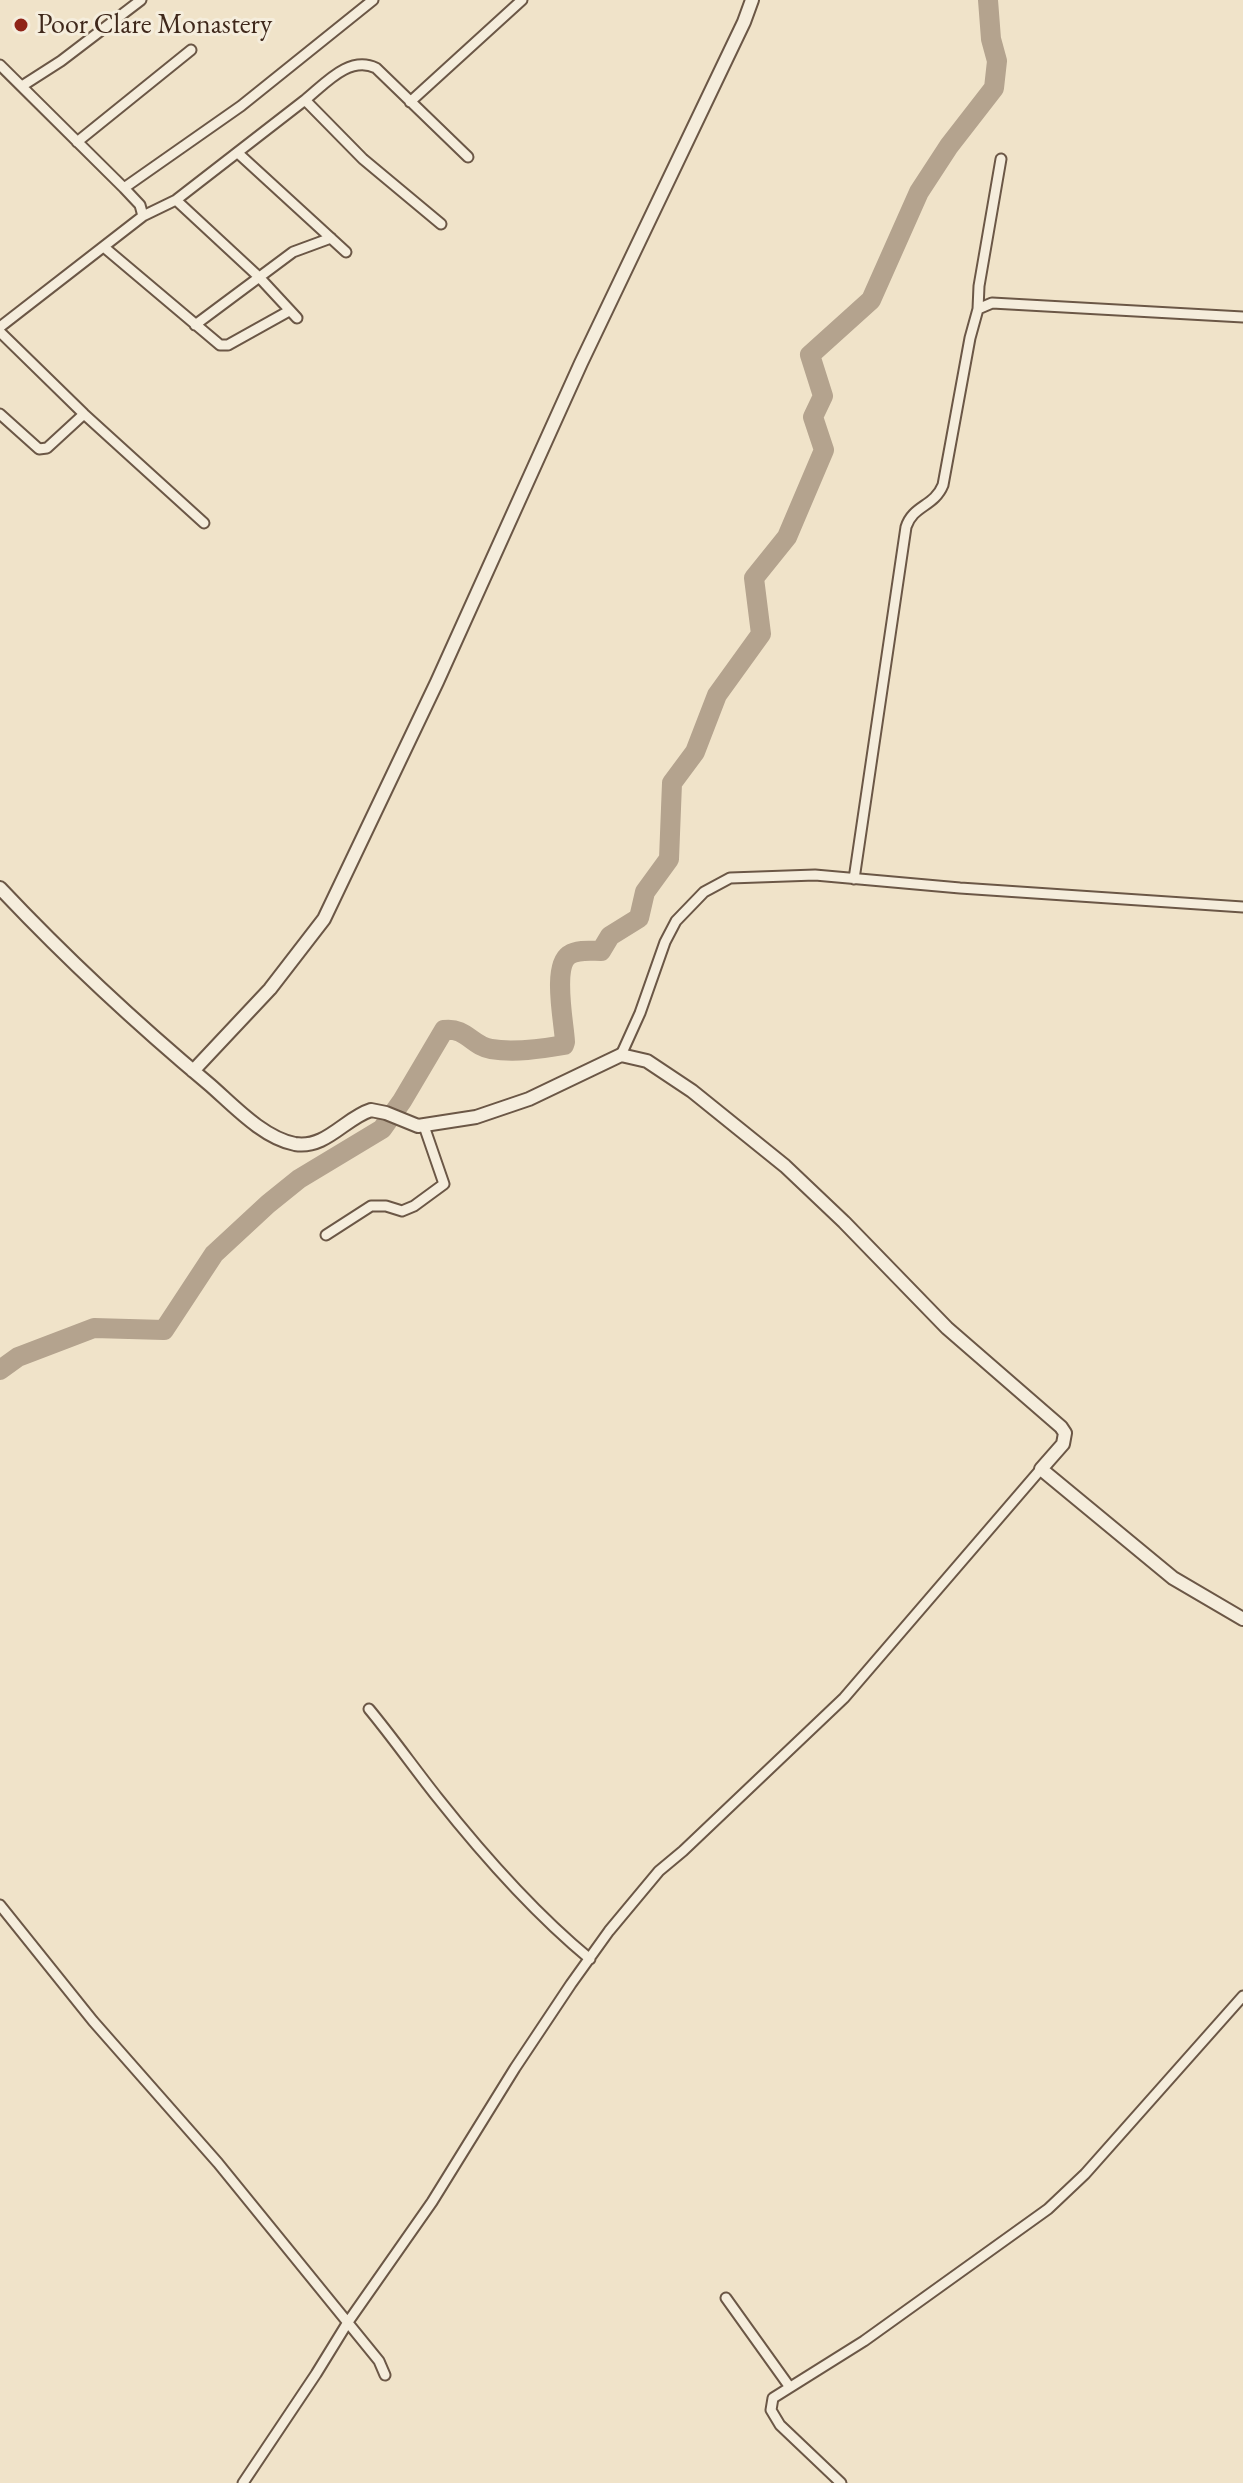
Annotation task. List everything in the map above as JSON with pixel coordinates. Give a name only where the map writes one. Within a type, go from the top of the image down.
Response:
[{"type":"street","points":[[22,86],[61,61],[141,0]]},
{"type":"street","points":[[124,188],[241,106],[373,0]]},
{"type":"street","points":[[410,102],[522,0]]},
{"type":"street","points":[[193,1071],[270,989],[324,919],[431,696],[581,363],[752,0]]},
{"type":"street","points":[[77,142],[191,50]]},
{"type":"street","points":[[204,523],[84,414],[0,329],[143,216],[176,200],[199,179],[239,154],[346,68],[361,63],[376,68],[468,157]]},
{"type":"street","points":[[0,65],[124,188],[140,205],[143,216]]},
{"type":"street","points":[[305,100],[363,159],[441,224]]},
{"type":"street","points":[[239,154],[346,252]]},
{"type":"street","points":[[854,879],[906,527],[912,514],[937,497],[943,485],[978,309],[979,286],[1001,159]]},
{"type":"street","points":[[105,248],[218,345],[228,345],[293,314],[259,277],[176,200]]},
{"type":"street","points":[[195,325],[293,252],[331,238]]},
{"type":"street","points":[[978,309],[992,303],[1243,317]]},
{"type":"street","points":[[0,414],[39,449],[47,448],[84,414]]},
{"type":"street","points":[[621,1055],[676,921],[704,892],[730,878],[815,875],[1243,907]]},
{"type":"street","points":[[0,888],[77,967],[193,1071],[257,1124],[294,1144],[322,1140],[366,1111],[386,1113],[406,1123],[424,1126],[509,1107],[621,1055],[647,1061],[667,1073],[785,1166],[947,1328],[1065,1433],[1063,1444],[844,1698],[791,1751],[665,1864],[609,1931],[243,2483]]},
{"type":"street","points":[[326,1235],[371,1206],[402,1211],[444,1184],[424,1126]]},
{"type":"street","points":[[1041,1469],[1173,1578],[1243,1619]]},
{"type":"street","points":[[369,1709],[439,1800],[503,1874],[545,1920],[590,1959]]},
{"type":"street","points":[[0,1905],[93,2021],[218,2163],[379,2361],[385,2375]]},
{"type":"street","points":[[841,2483],[774,2417],[770,2402],[778,2392],[864,2341],[1048,2209],[1092,2167],[1243,1996]]},
{"type":"street","points":[[726,2298],[789,2386]]},
{"type":"waterway","points":[[0,1370],[18,1357],[94,1328],[164,1330],[214,1254],[268,1204],[299,1179],[382,1129],[444,1030],[458,1031],[484,1047],[500,1050],[564,1045],[560,983],[564,961],[577,952],[601,951],[610,936],[639,918],[645,892],[669,859],[672,783],[695,752],[717,695],[761,634],[754,578],[787,537],[824,450],[813,417],[823,396],[810,355],[871,300],[919,192],[949,146],[994,88],[997,61],[991,39],[988,0]]},
{"type":"place","name":"Poor Clare Monastery","points":[[21,25]]}]
